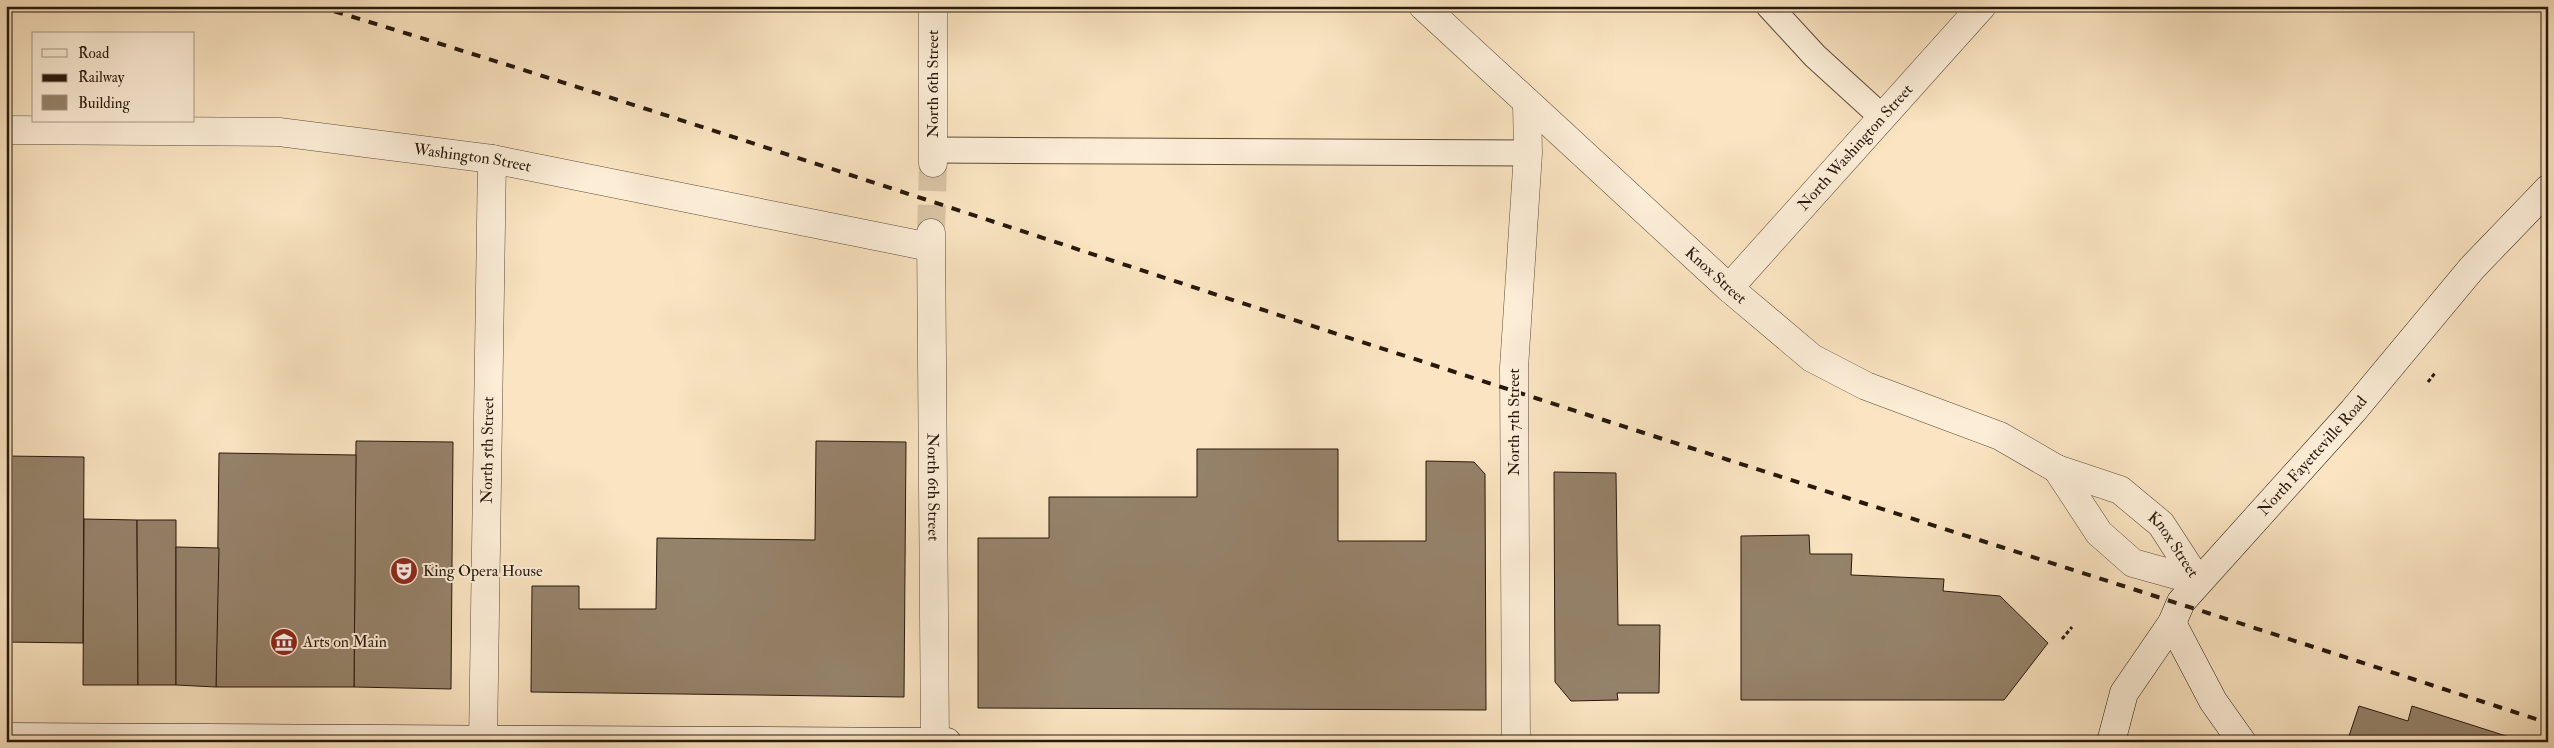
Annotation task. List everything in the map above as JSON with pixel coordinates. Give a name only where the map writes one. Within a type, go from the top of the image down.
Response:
[{"type":"street","name":"North 6th Street","points":[[933,6],[933,156]]},
{"type":"street","name":"Knox Street","points":[[1423,6],[1729,288],[1812,358],[1866,386],[2000,436],[2057,469],[2120,490],[2161,524],[2198,582]]},
{"type":"street","name":"North Washington Street","points":[[1729,288],[1982,6]]},
{"type":"street","name":"North 7th Street","points":[[1516,742],[1514,368],[1528,153],[1528,103]]},
{"type":"street","name":"Washington Street","points":[[6,130],[278,132],[492,159],[930,240]]},
{"type":"street","name":"North 5th Street","points":[[483,740],[492,159]]},
{"type":"street","name":"North Fayetteville Road","points":[[2111,742],[2124,693],[2172,623],[2181,602],[2353,411],[2472,268],[2548,189]]},
{"type":"street","name":"North 6th Street","points":[[930,240],[935,742]]},
{"type":"street","name":"Knox Street","points":[[2057,469],[2099,533],[2133,563],[2198,582]]},
{"type":"street","points":[[2172,623],[2213,701],[2242,742]]},
{"type":"street","points":[[6,737],[947,742]]},
{"type":"lane","points":[[1769,6],[1815,56],[1882,117]]},
{"type":"lane","points":[[933,156],[1528,153]]},
{"type":"path","points":[[2428,382],[2435,373]]},
{"type":"path","points":[[2062,639],[2072,627]]},
{"type":"building","name":"King Opera House","points":[[356,441],[453,442],[451,689],[354,687]]},
{"type":"building","points":[[816,441],[906,442],[904,697],[531,692],[532,586],[579,586],[579,609],[656,609],[657,538],[815,540]]},
{"type":"building","points":[[1197,449],[1338,449],[1338,541],[1426,541],[1426,461],[1474,462],[1485,474],[1486,710],[978,708],[978,538],[1049,538],[1049,497],[1197,497]]},
{"type":"building","points":[[219,453],[356,455],[354,687],[216,687]]},
{"type":"building","points":[[6,456],[84,457],[83,643],[6,642]]},
{"type":"building","points":[[1554,472],[1616,473],[1618,625],[1660,625],[1659,693],[1617,693],[1618,700],[1571,701],[1555,682]]},
{"type":"building","points":[[84,519],[137,520],[138,685],[83,685]]},
{"type":"building","points":[[137,520],[176,520],[176,685],[138,685]]},
{"type":"building","points":[[1809,535],[1810,554],[1852,554],[1851,575],[1944,579],[1943,591],[2000,596],[2048,643],[2004,700],[1741,700],[1741,536]]},
{"type":"building","points":[[176,547],[219,548],[216,687],[176,685]]},
{"type":"building","points":[[2359,706],[2408,721],[2412,706],[2525,742],[2347,742]]},
{"type":"tunnel","points":[[931,233],[933,163]]},
{"type":"railway","points":[[317,6],[734,137],[1288,318],[2548,723]]},
{"type":"place","name":"King Opera House","points":[[404,571]]},
{"type":"place","name":"Arts on Main","points":[[284,642]]}]
